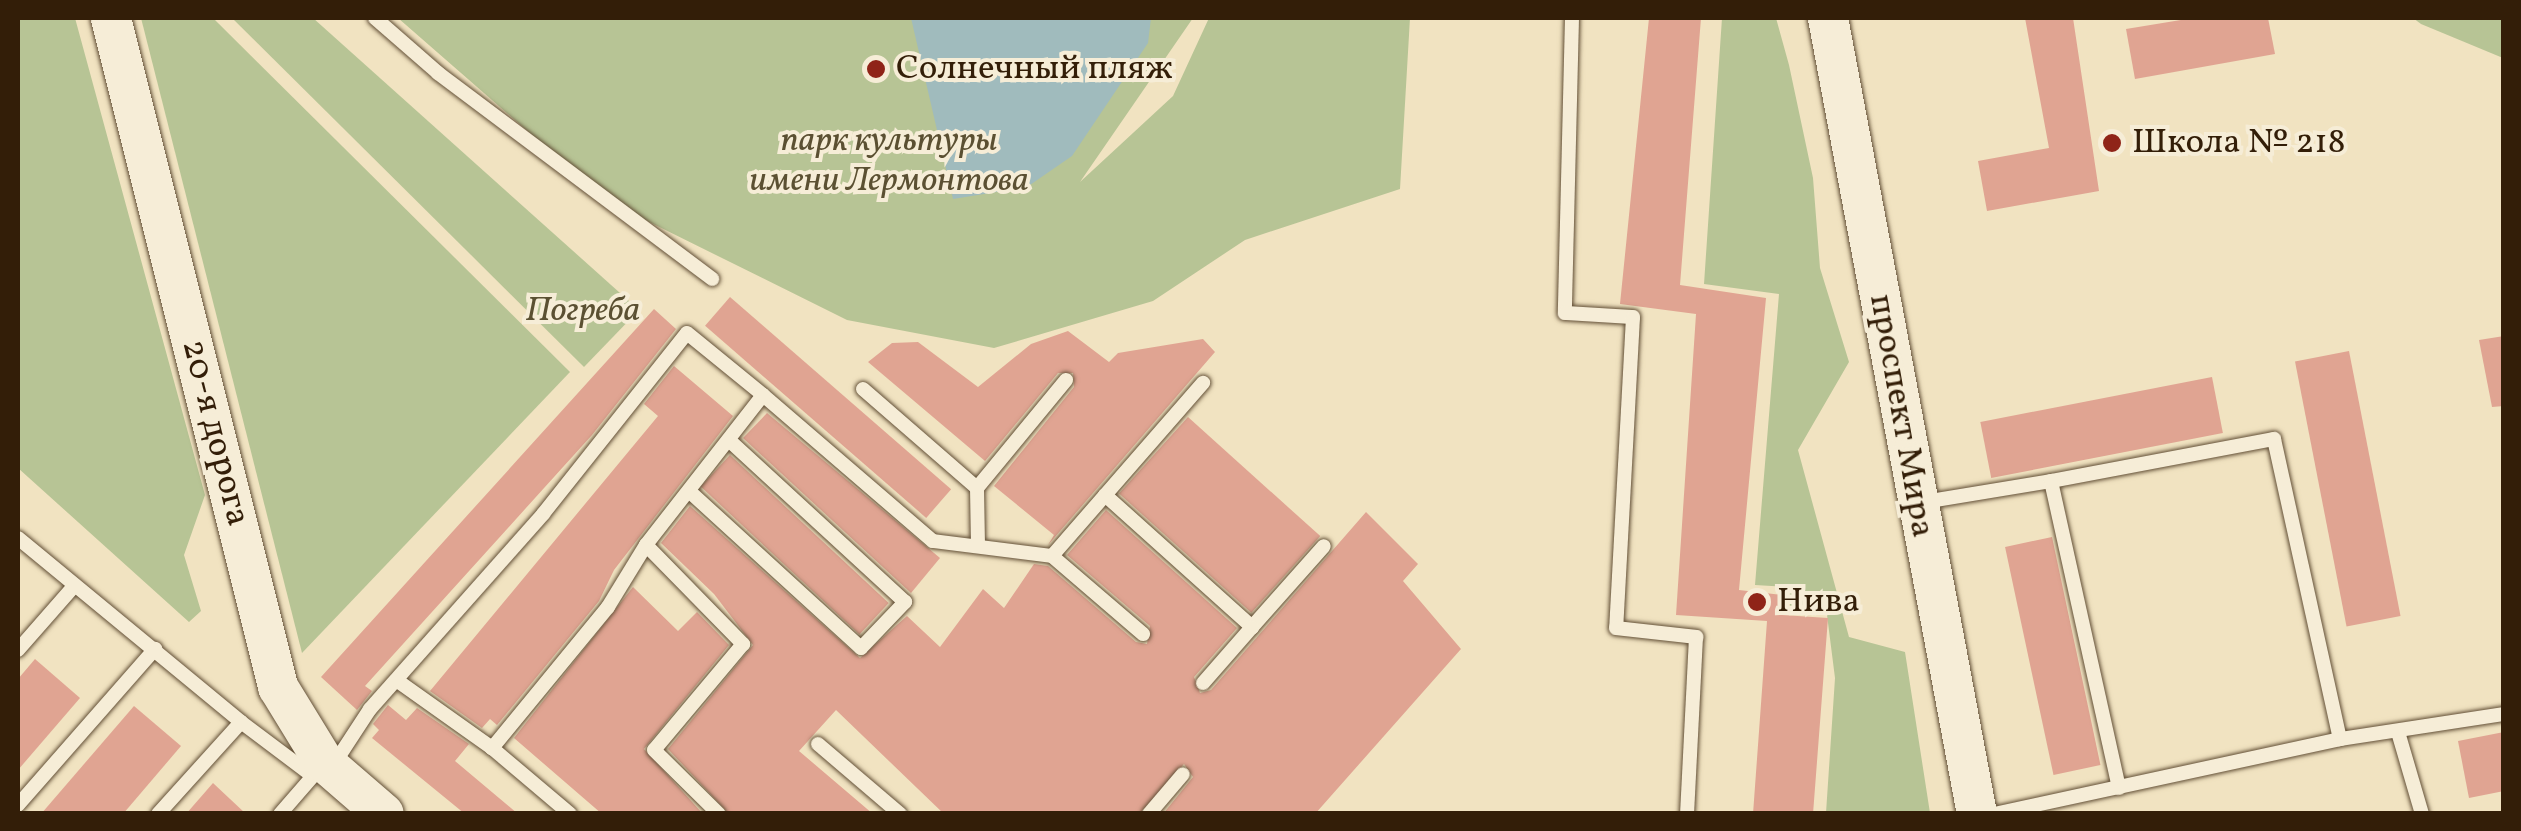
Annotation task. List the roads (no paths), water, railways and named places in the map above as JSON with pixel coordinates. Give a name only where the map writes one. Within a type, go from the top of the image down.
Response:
[{"type":"main road","name":"20-я дорога","points":[[111,18],[278,687],[323,769],[372,810]]},
{"type":"main road","name":"проспект Мира","points":[[1828,18],[1976,814]]},
{"type":"lane","points":[[375,18],[438,74],[712,279]]},
{"type":"lane","points":[[1572,18],[1565,313],[1633,317],[1616,628],[1696,637],[1688,814]]},
{"type":"lane","points":[[280,814],[399,682],[688,333],[933,541],[1052,556],[1143,634]]},
{"type":"lane","points":[[978,546],[977,488],[1066,380]]},
{"type":"lane","points":[[1052,556],[1203,383]]},
{"type":"lane","points":[[863,388],[977,488]]},
{"type":"lane","points":[[492,748],[608,607],[646,545],[731,442],[763,396]]},
{"type":"lane","points":[[1916,504],[2274,439],[2340,739]]},
{"type":"lane","points":[[689,490],[862,648],[905,602],[731,442]]},
{"type":"lane","points":[[2051,481],[2120,788]]},
{"type":"lane","points":[[1105,495],[1252,626]]},
{"type":"lane","points":[[18,538],[242,722],[323,769]]},
{"type":"lane","points":[[646,545],[744,644],[654,750],[719,814]]},
{"type":"lane","points":[[1203,683],[1324,546]]},
{"type":"lane","points":[[18,650],[75,585]]},
{"type":"lane","points":[[18,805],[154,649]]},
{"type":"lane","points":[[399,682],[492,748],[570,814]]},
{"type":"lane","points":[[1994,814],[2340,739],[2504,714]]},
{"type":"lane","points":[[158,814],[242,722]]},
{"type":"lane","points":[[2398,732],[2422,814]]},
{"type":"lane","points":[[818,744],[900,814]]},
{"type":"lane","points":[[1148,814],[1183,774]]},
{"type":"water","points":[[911,18],[1151,18],[1148,43],[1072,156],[1027,187],[953,199]]},
{"type":"place","name":"Солнечный пляж","points":[[876,69]]},
{"type":"place","name":"Школа № 218","points":[[2112,143]]},
{"type":"place","name":"Нива","points":[[1757,602]]},
{"type":"park label","name":"парк культуры имени Лермонтова","points":[[889,161]]},
{"type":"park label","name":"Погреба","points":[[583,311]]}]
